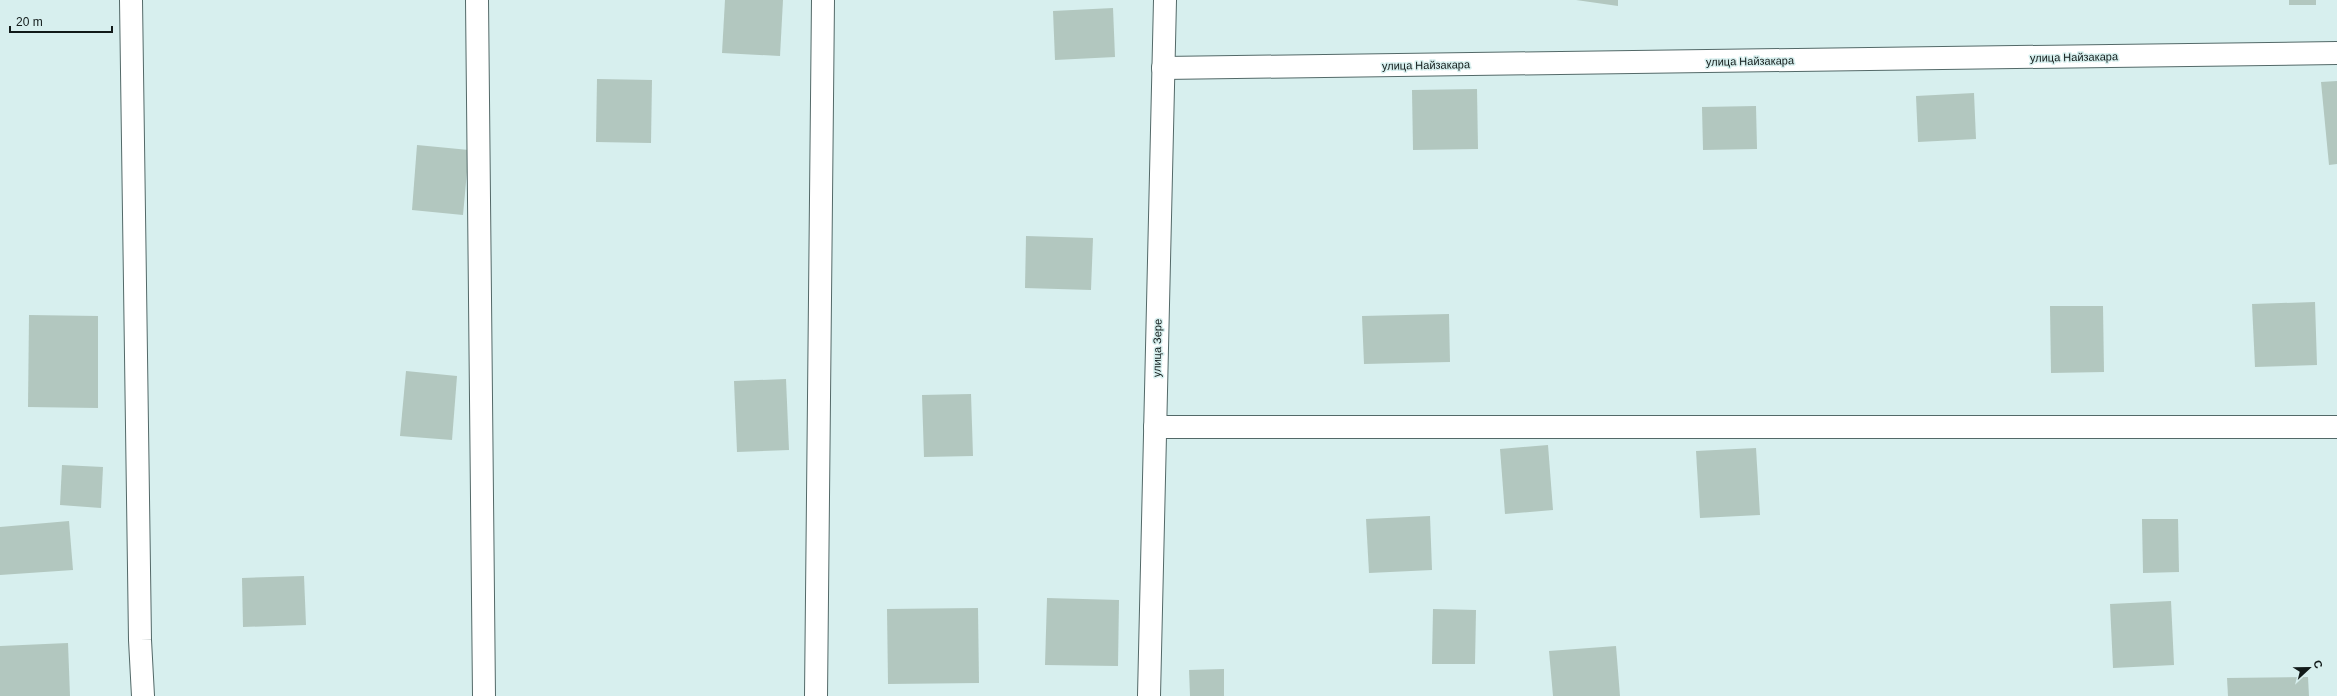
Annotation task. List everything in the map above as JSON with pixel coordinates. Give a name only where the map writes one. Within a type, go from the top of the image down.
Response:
[{"type":"street","points":[[132,0],[140,640],[143,696]]},
{"type":"street","points":[[477,0],[484,696]]},
{"type":"street","points":[[816,696],[823,0]]},
{"type":"street","name":"улица Зере","points":[[1149,696],[1165,0]]},
{"type":"street","name":"улица Найзакара","points":[[1163,68],[2337,53]]},
{"type":"street","points":[[1155,427],[2337,427]]},
{"type":"building","points":[[725,0],[783,0],[780,56],[722,53]]},
{"type":"building","points":[[1576,0],[1618,0],[1618,6]]},
{"type":"building","points":[[2289,0],[2316,0],[2316,5],[2289,5]]},
{"type":"building","points":[[1113,8],[1115,57],[1055,60],[1053,11]]},
{"type":"building","points":[[597,79],[652,80],[651,143],[596,142]]},
{"type":"building","points":[[2337,81],[2337,164],[2329,165],[2321,82]]},
{"type":"building","points":[[1477,89],[1478,149],[1413,150],[1412,90]]},
{"type":"building","points":[[1974,93],[1976,139],[1918,142],[1916,96]]},
{"type":"building","points":[[1756,106],[1757,149],[1703,150],[1702,107]]},
{"type":"building","points":[[417,145],[469,150],[463,215],[412,210]]},
{"type":"building","points":[[1026,236],[1093,238],[1091,290],[1025,288]]},
{"type":"building","points":[[2315,302],[2317,365],[2255,367],[2252,304]]},
{"type":"building","points":[[2050,306],[2103,306],[2104,372],[2051,373]]},
{"type":"building","points":[[1449,314],[1450,362],[1364,364],[1362,316]]},
{"type":"building","points":[[29,315],[98,316],[98,408],[28,407]]},
{"type":"building","points":[[406,371],[457,376],[452,440],[400,436]]},
{"type":"building","points":[[786,379],[789,450],[737,452],[734,381]]},
{"type":"building","points":[[971,394],[973,456],[924,457],[922,395]]},
{"type":"building","points":[[1548,445],[1553,510],[1505,514],[1500,449]]},
{"type":"building","points":[[1756,448],[1760,515],[1700,518],[1696,451]]},
{"type":"building","points":[[62,465],[103,467],[101,508],[60,505]]},
{"type":"building","points":[[1430,516],[1432,570],[1369,573],[1366,519]]},
{"type":"building","points":[[2142,519],[2178,519],[2179,572],[2143,573]]},
{"type":"building","points":[[69,521],[73,570],[0,575],[0,527]]},
{"type":"building","points":[[304,576],[306,625],[243,627],[242,578]]},
{"type":"building","points":[[1047,598],[1119,600],[1118,666],[1045,665]]},
{"type":"building","points":[[2171,601],[2174,665],[2113,668],[2110,604]]},
{"type":"building","points":[[978,608],[979,683],[888,684],[887,609]]},
{"type":"building","points":[[1433,609],[1476,610],[1475,664],[1432,664]]},
{"type":"building","points":[[68,643],[70,696],[0,696],[0,646]]},
{"type":"building","points":[[1616,646],[1620,696],[1553,696],[1549,651]]},
{"type":"building","points":[[1224,669],[1224,696],[1190,696],[1189,670]]},
{"type":"building","points":[[2308,677],[2309,696],[2228,696],[2227,678]]}]
